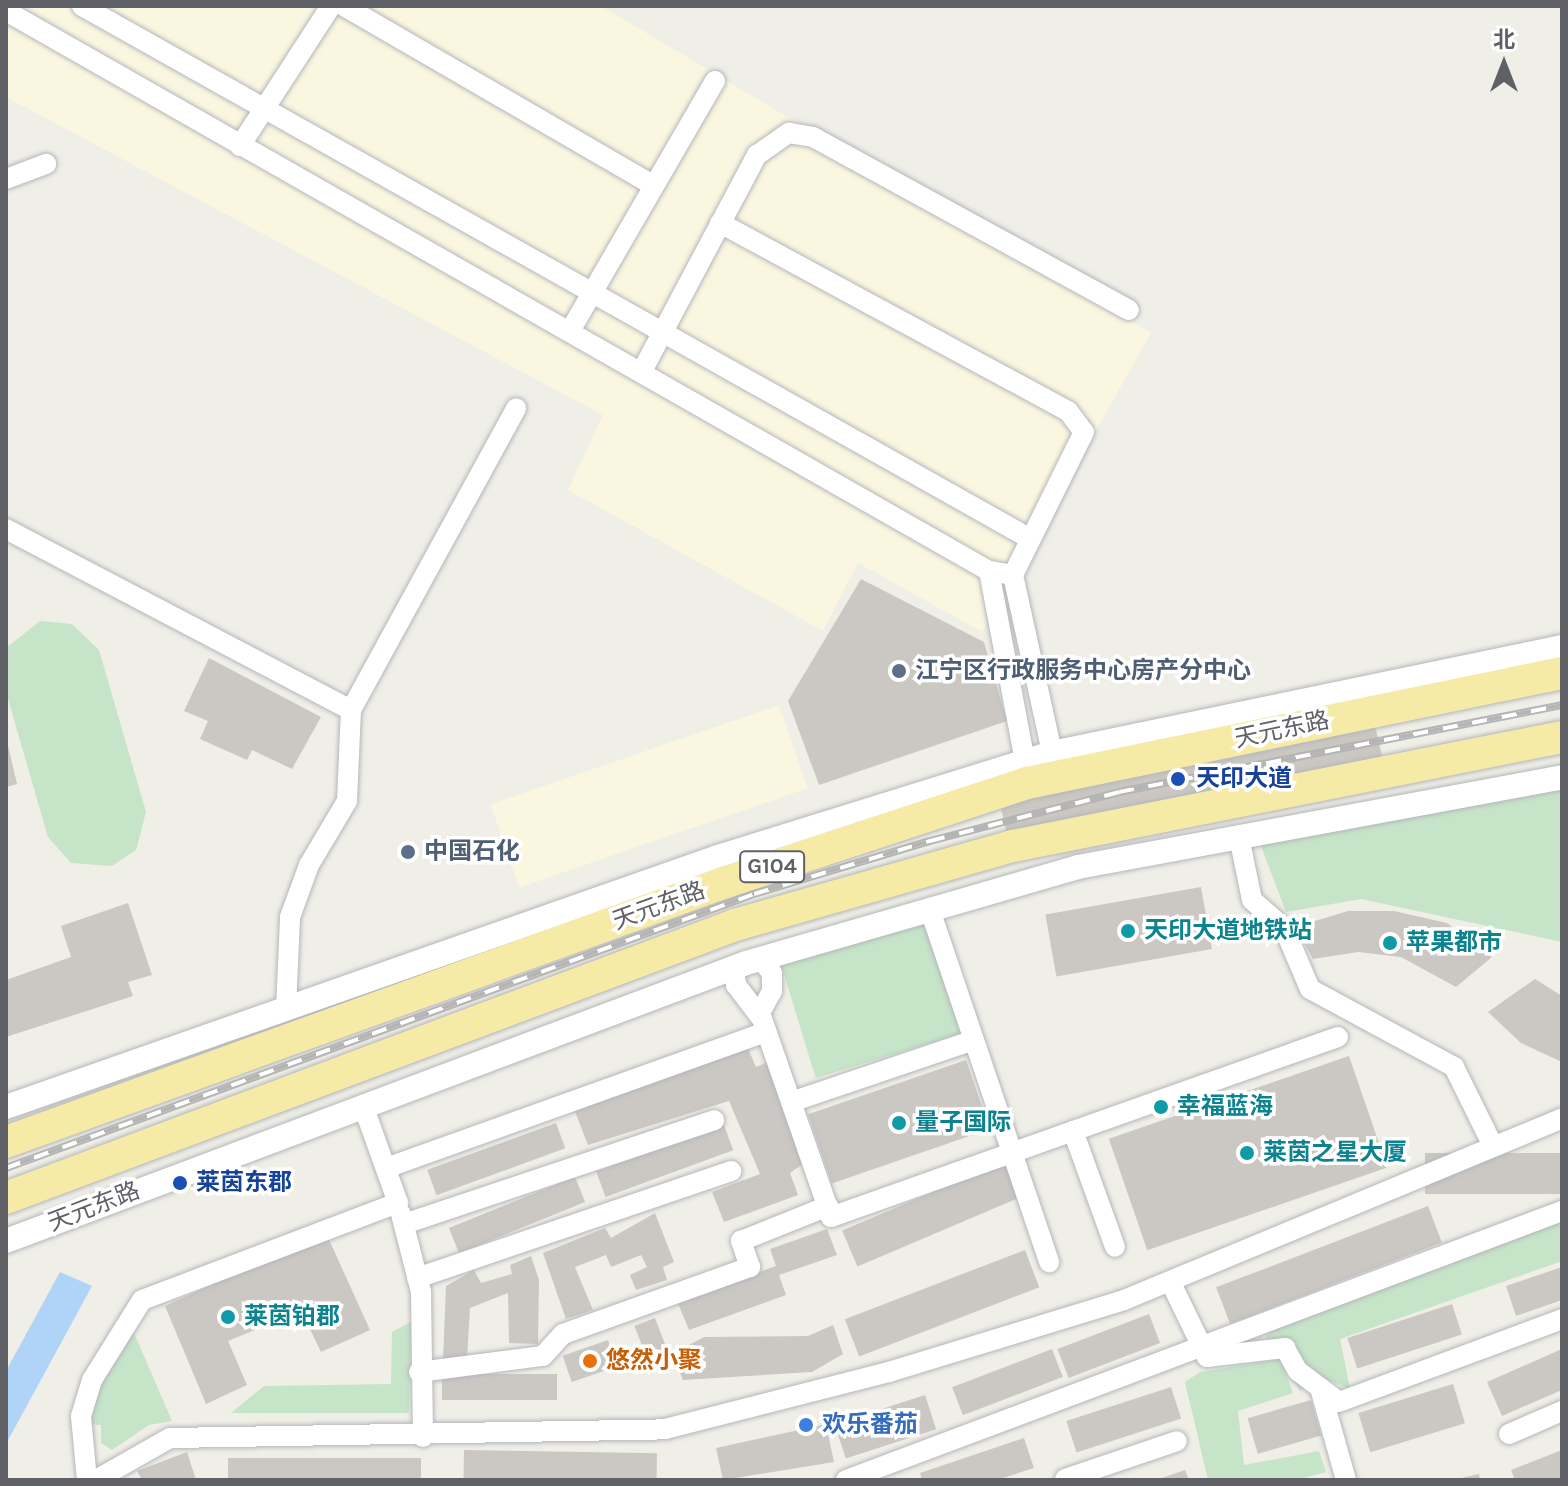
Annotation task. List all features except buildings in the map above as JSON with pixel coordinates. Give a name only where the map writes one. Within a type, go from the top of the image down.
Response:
[{"type":"highway","name":"天元东路","points":[[6,1142],[726,882],[1027,783],[1562,673]]},
{"type":"highway","name":"天元东路","points":[[6,1198],[735,925],[1013,846],[1562,737]]},
{"type":"street","points":[[82,6],[266,105],[1029,538]]},
{"type":"street","points":[[240,146],[331,6]]},
{"type":"street","points":[[344,6],[654,186]]},
{"type":"street","points":[[6,11],[989,571],[1013,575]]},
{"type":"street","points":[[570,331],[715,81]]},
{"type":"street","points":[[642,371],[720,223],[771,141],[789,133],[813,137],[1129,310]]},
{"type":"street","points":[[6,179],[46,164]]},
{"type":"street","points":[[720,223],[1068,411],[1084,432],[1084,445],[1029,538],[1013,575],[1052,753]]},
{"type":"street","points":[[286,1010],[290,917],[309,865],[347,801],[351,710],[516,408]]},
{"type":"street","points":[[6,529],[351,710]]},
{"type":"street","points":[[989,571],[1025,761]]},
{"type":"street","name":"天元东路","points":[[6,1107],[718,857],[1052,753],[1562,647]]},
{"type":"street","name":"天元东路","points":[[6,1241],[760,959],[1078,867],[1562,777]]},
{"type":"street","points":[[1239,837],[1252,900],[1284,928],[1310,989],[1454,1067],[1493,1146]]},
{"type":"street","points":[[930,910],[1049,1262]]},
{"type":"street","points":[[760,959],[772,973],[764,1026]]},
{"type":"street","points":[[734,968],[736,985],[764,1026],[831,1217],[1338,1037]]},
{"type":"street","points":[[386,1168],[764,1026]]},
{"type":"street","points":[[791,1102],[974,1040]]},
{"type":"street","points":[[363,1105],[398,1203],[417,1278],[423,1437]]},
{"type":"street","points":[[96,1480],[170,1438],[423,1437],[665,1429],[889,1372],[1171,1283],[1562,1119]]},
{"type":"street","points":[[404,1224],[714,1120]]},
{"type":"street","points":[[1073,1131],[1115,1247]]},
{"type":"street","points":[[417,1278],[731,1171]]},
{"type":"street","points":[[87,1480],[81,1416],[92,1380],[142,1300],[398,1203]]},
{"type":"street","points":[[419,1372],[543,1356],[563,1334],[750,1267],[741,1241],[828,1206]]},
{"type":"street","points":[[846,1480],[1200,1343],[1562,1211]]},
{"type":"street","points":[[1171,1283],[1207,1357],[1285,1348],[1298,1371],[1339,1402],[1562,1319]]},
{"type":"street","points":[[1320,1388],[1346,1480]]},
{"type":"street","points":[[1509,1434],[1562,1411]]},
{"type":"street","points":[[1064,1480],[1177,1441]]},
{"type":"shaded area","points":[[6,6],[601,6],[1151,333],[982,632],[858,563],[823,631],[568,490],[603,415],[6,97]]},
{"type":"shaded area","points":[[779,705],[808,788],[519,888],[491,804]]},
{"type":"green space","points":[[40,621],[72,624],[99,650],[146,812],[136,850],[112,866],[71,863],[48,837],[6,692],[6,648]]},
{"type":"green space","points":[[1562,789],[1562,942],[1361,899],[1286,912],[1259,841]]},
{"type":"green space","points":[[928,915],[964,1033],[816,1078],[780,960]]},
{"type":"green space","points":[[1562,1201],[1562,1261],[1340,1339],[1350,1389],[1325,1379],[1300,1391],[1281,1361],[1293,1393],[1238,1411],[1244,1465],[1319,1451],[1326,1472],[1296,1480],[1208,1480],[1185,1382],[1200,1372],[1280,1359],[1266,1336],[1278,1321]]},
{"type":"green space","points":[[411,1322],[409,1413],[231,1413],[264,1386],[391,1384],[392,1332]]},
{"type":"green space","points":[[131,1326],[172,1421],[149,1425],[112,1450],[101,1443],[101,1425],[85,1424],[87,1412]]},
{"type":"water","points":[[60,1272],[92,1286],[6,1444],[6,1371]]},
{"type":"railway","points":[[6,1168],[754,894],[930,841],[1119,792],[1562,705]]},
{"type":"place","name":"江宁区行政服务中心房产分中心","points":[[899,671]]},
{"type":"place","name":"天印大道","points":[[1178,779]]},
{"type":"place","name":"中国石化","points":[[408,852]]},
{"type":"place","name":"天印大道地铁站","points":[[1128,931]]},
{"type":"place","name":"苹果都市","points":[[1390,943]]},
{"type":"place","name":"幸福蓝海","points":[[1161,1107]]},
{"type":"place","name":"量子国际","points":[[899,1123]]},
{"type":"place","name":"莱茵之星大厦","points":[[1247,1153]]},
{"type":"place","name":"莱茵东郡","points":[[180,1183]]},
{"type":"place","name":"莱茵铂郡","points":[[228,1317]]},
{"type":"place","name":"悠然小聚","points":[[590,1361]]},
{"type":"place","name":"欢乐番茄","points":[[806,1425]]}]
